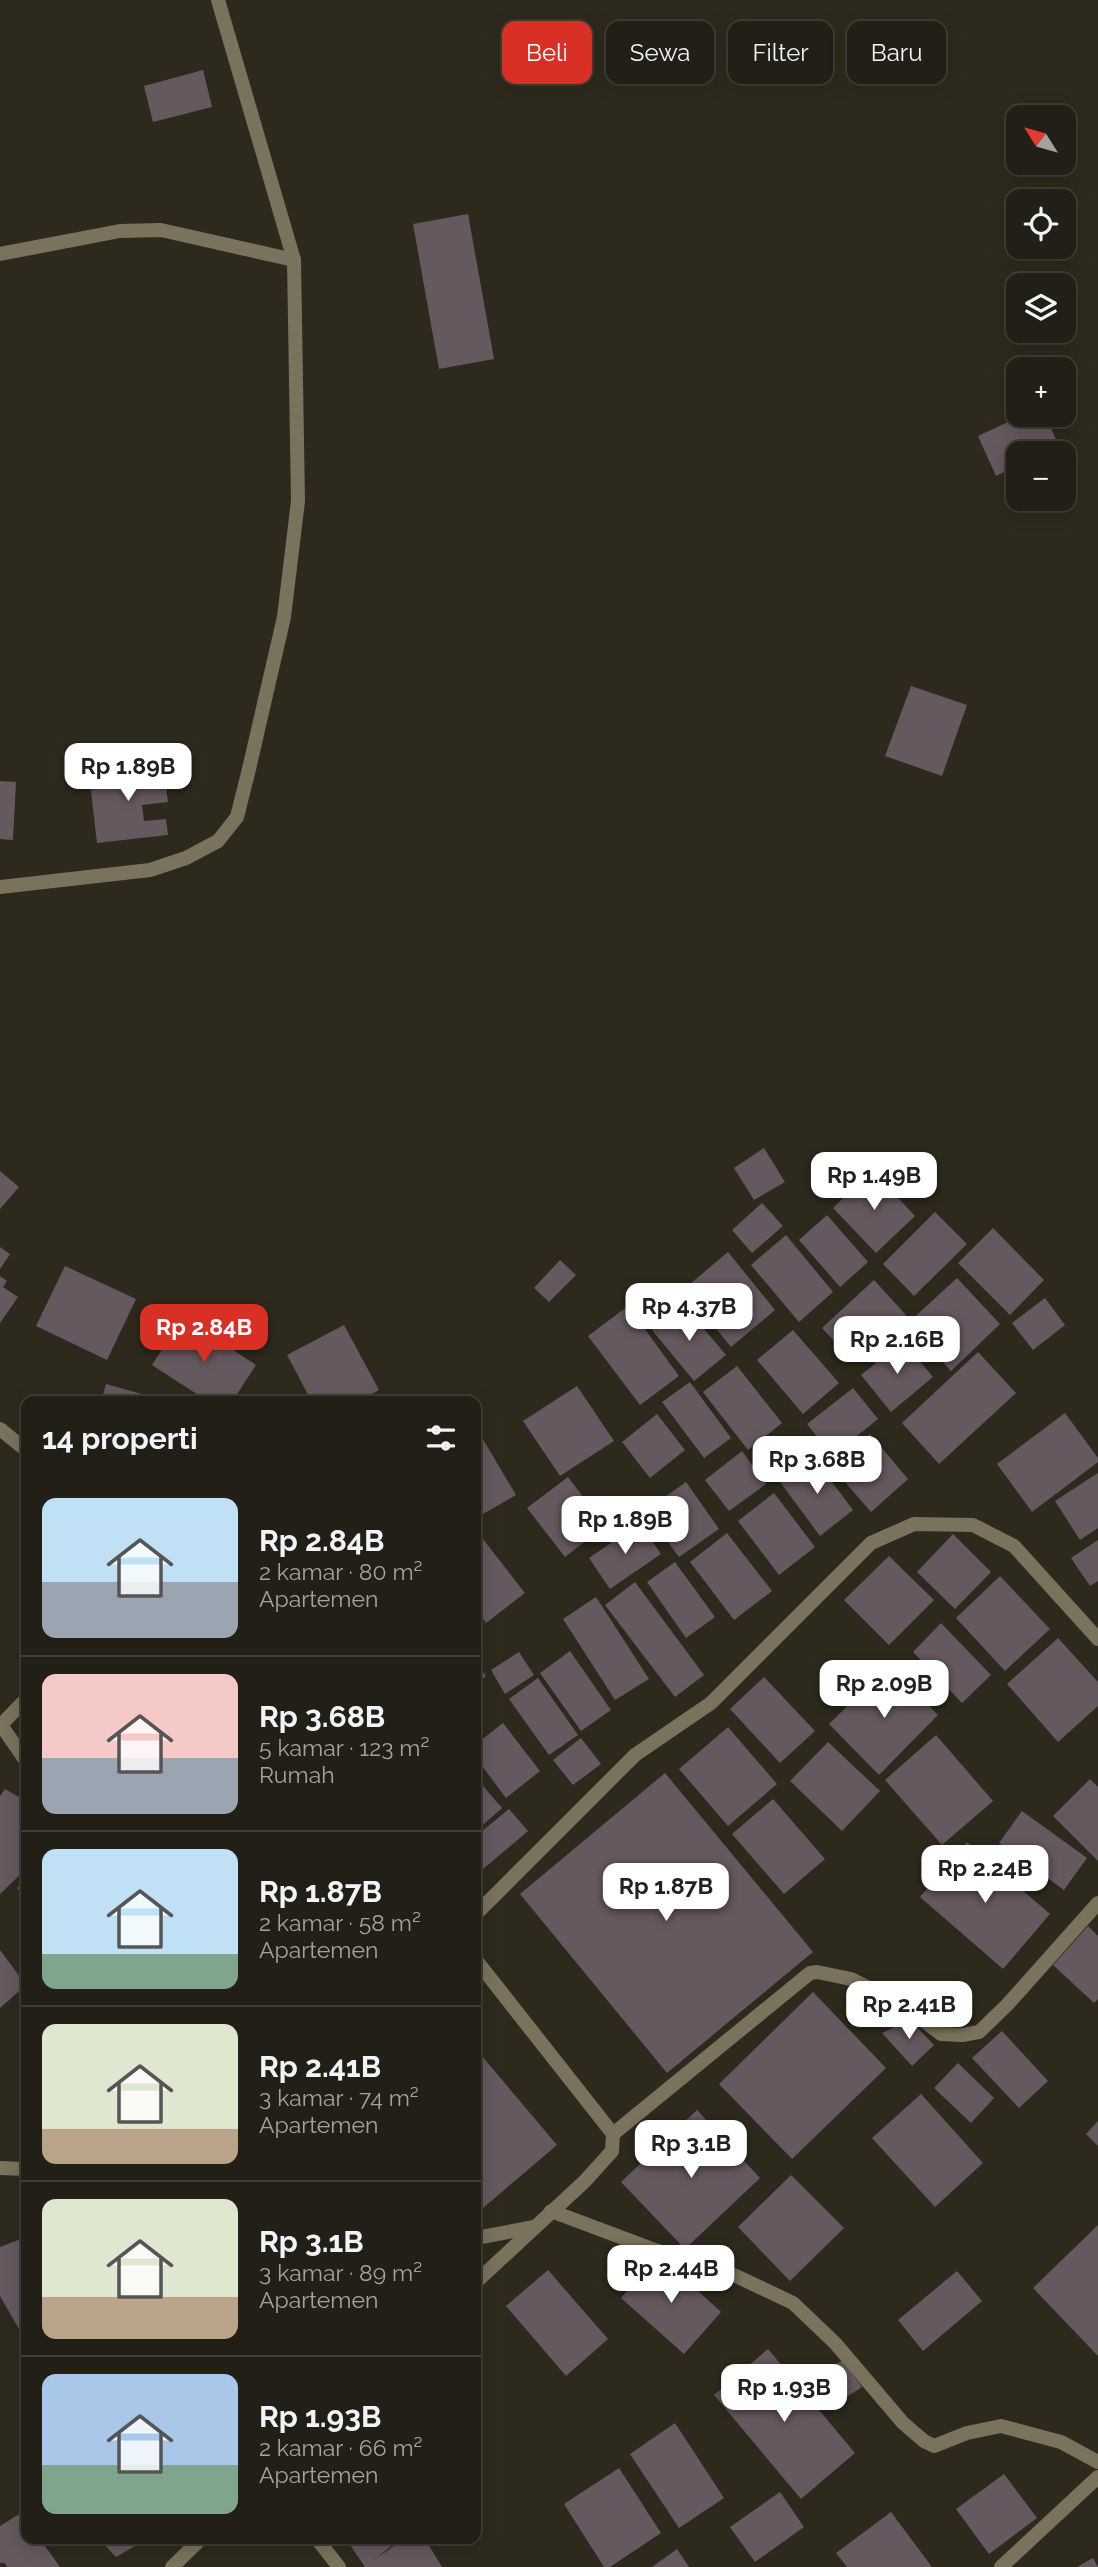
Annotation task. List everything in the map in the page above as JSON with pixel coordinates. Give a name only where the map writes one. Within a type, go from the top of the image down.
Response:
[{"type":"street","points":[[0,887],[150,870],[186,858],[218,841],[237,817],[284,617],[298,501],[294,260],[218,0]]},
{"type":"street","points":[[0,254],[120,231],[161,230],[294,260]]},
{"type":"street","points":[[0,1430],[21,1446]]},
{"type":"street","points":[[481,1909],[635,1755],[711,1703],[870,1543],[914,1524],[973,1525],[1014,1546],[1098,1639]]},
{"type":"street","points":[[21,1704],[0,1725],[21,1754]]},
{"type":"street","points":[[613,2134],[810,1973],[850,1979],[903,2005],[941,2034],[962,2035],[979,2032],[1008,2004],[1098,1903]]},
{"type":"street","points":[[481,1966],[613,2134],[612,2151],[585,2181],[481,2277]]},
{"type":"street","points":[[0,2168],[21,2169]]},
{"type":"street","points":[[551,2211],[655,2250],[736,2276],[793,2303],[835,2343],[903,2423],[923,2441],[934,2446],[967,2433],[1001,2426],[1062,2442],[1098,2462]]},
{"type":"street","points":[[481,2237],[535,2226]]},
{"type":"street","points":[[1001,2567],[1098,2477]]},
{"type":"street","points":[[172,2567],[196,2544]]},
{"type":"street","points":[[321,2544],[339,2567]]},
{"type":"building","points":[[203,70],[212,107],[153,122],[144,86]]},
{"type":"building","points":[[468,214],[494,359],[439,369],[413,224]]},
{"type":"building","points":[[1006,423],[1006,427],[1050,427],[1057,441],[1006,441],[1006,471],[996,476],[978,436]]},
{"type":"building","points":[[911,686],[967,705],[942,776],[885,756]]},
{"type":"building","points":[[163,764],[168,802],[142,805],[144,821],[166,819],[168,835],[97,843],[89,773]]},
{"type":"building","points":[[0,781],[16,782],[13,840],[0,839]]},
{"type":"building","points":[[764,1148],[785,1182],[754,1200],[734,1168]]},
{"type":"building","points":[[872,1170],[915,1216],[876,1253],[833,1208]]},
{"type":"building","points":[[0,1171],[19,1187],[0,1209]]},
{"type":"building","points":[[762,1203],[783,1226],[752,1253],[732,1230]]},
{"type":"building","points":[[935,1212],[967,1244],[914,1296],[883,1264]]},
{"type":"building","points":[[827,1215],[868,1262],[840,1287],[799,1240]]},
{"type":"building","points":[[993,1228],[1044,1280],[1010,1315],[958,1263]]},
{"type":"building","points":[[786,1235],[833,1292],[799,1322],[751,1265]]},
{"type":"building","points":[[0,1247],[10,1254],[0,1269]]},
{"type":"building","points":[[728,1252],[775,1310],[731,1347],[684,1289]]},
{"type":"building","points":[[560,1260],[576,1275],[549,1302],[534,1288]]},
{"type":"building","points":[[65,1266],[136,1299],[107,1360],[36,1326]]},
{"type":"building","points":[[0,1276],[7,1281],[3,1287],[18,1297],[0,1323]]},
{"type":"building","points":[[957,1278],[1000,1324],[951,1371],[907,1324]]},
{"type":"building","points":[[874,1280],[906,1315],[854,1362],[822,1328]]},
{"type":"building","points":[[1045,1298],[1065,1325],[1033,1350],[1012,1323]]},
{"type":"building","points":[[683,1304],[726,1355],[694,1381],[652,1330]]},
{"type":"building","points":[[628,1306],[679,1376],[640,1405],[588,1336]]},
{"type":"building","points":[[183,1317],[256,1365],[236,1396],[200,1396],[152,1365]]},
{"type":"building","points":[[344,1325],[379,1390],[368,1396],[309,1396],[287,1355]]},
{"type":"building","points":[[793,1330],[839,1383],[803,1414],[757,1360]]},
{"type":"building","points":[[903,1341],[933,1377],[891,1412],[861,1375]]},
{"type":"building","points":[[978,1352],[1016,1393],[939,1464],[902,1423]]},
{"type":"building","points":[[737,1366],[782,1423],[748,1450],[703,1392]]},
{"type":"building","points":[[690,1382],[731,1438],[704,1458],[662,1402]]},
{"type":"building","points":[[106,1384],[149,1396],[103,1396]]},
{"type":"building","points":[[577,1386],[614,1441],[560,1476],[523,1421]]},
{"type":"building","points":[[853,1388],[878,1419],[832,1456],[807,1424]]},
{"type":"building","points":[[1065,1413],[1098,1458],[1098,1462],[1032,1512],[997,1464]]},
{"type":"building","points":[[657,1414],[685,1450],[650,1478],[622,1442]]},
{"type":"building","points":[[870,1434],[908,1479],[871,1512],[832,1467]]},
{"type":"building","points":[[481,1436],[516,1495],[481,1515]]},
{"type":"building","points":[[742,1451],[766,1484],[729,1511],[705,1480]]},
{"type":"building","points":[[813,1457],[853,1510],[820,1536],[780,1482]]},
{"type":"building","points":[[1098,1473],[1098,1528],[1080,1540],[1055,1501]]},
{"type":"building","points":[[568,1477],[605,1526],[565,1557],[527,1508]]},
{"type":"building","points":[[686,1482],[719,1529],[679,1557],[645,1511]]},
{"type":"building","points":[[774,1493],[815,1547],[779,1575],[738,1521]]},
{"type":"building","points":[[640,1523],[661,1554],[610,1589],[589,1558]]},
{"type":"building","points":[[727,1533],[772,1591],[734,1620],[690,1562]]},
{"type":"building","points":[[953,1534],[991,1572],[955,1609],[917,1572]]},
{"type":"building","points":[[481,1536],[525,1593],[486,1623],[481,1616]]},
{"type":"building","points":[[1098,1540],[1098,1581],[1090,1586],[1071,1558]]},
{"type":"building","points":[[889,1556],[934,1600],[889,1645],[844,1600]]},
{"type":"building","points":[[675,1562],[715,1617],[686,1638],[647,1582]]},
{"type":"building","points":[[1000,1576],[1050,1629],[1005,1671],[956,1618]]},
{"type":"building","points":[[635,1582],[704,1675],[675,1697],[605,1605]]},
{"type":"building","points":[[596,1597],[649,1679],[615,1700],[563,1619]]},
{"type":"building","points":[[941,1623],[991,1675],[962,1703],[913,1652]]},
{"type":"building","points":[[1058,1638],[1098,1682],[1098,1706],[1058,1742],[1007,1684]]},
{"type":"building","points":[[570,1651],[611,1710],[581,1731],[540,1673]]},
{"type":"building","points":[[519,1652],[534,1675],[505,1694],[491,1670]]},
{"type":"building","points":[[889,1665],[938,1715],[879,1775],[829,1724]]},
{"type":"building","points":[[764,1677],[815,1731],[780,1763],[730,1709]]},
{"type":"building","points":[[538,1678],[578,1735],[549,1755],[509,1699]]},
{"type":"building","points":[[503,1723],[540,1771],[506,1798],[481,1765],[481,1740]]},
{"type":"building","points":[[728,1727],[777,1784],[728,1826],[679,1769]]},
{"type":"building","points":[[936,1735],[993,1801],[942,1845],[885,1780]]},
{"type":"building","points":[[581,1738],[601,1764],[573,1785],[553,1760]]},
{"type":"building","points":[[828,1742],[880,1791],[842,1831],[790,1781]]},
{"type":"building","points":[[665,1773],[813,1952],[667,2073],[520,1894]]},
{"type":"building","points":[[1090,1779],[1098,1787],[1098,1861],[1053,1816]]},
{"type":"building","points":[[481,1784],[502,1808],[481,1827]]},
{"type":"building","points":[[5,1789],[21,1798],[21,1874],[0,1894],[0,1796]]},
{"type":"building","points":[[773,1799],[825,1859],[784,1894],[732,1834]]},
{"type":"building","points":[[509,1809],[528,1831],[481,1871],[481,1832]]},
{"type":"building","points":[[1022,1811],[1087,1858],[1064,1890],[999,1843]]},
{"type":"building","points":[[967,1842],[1050,1914],[1003,1969],[920,1897]]},
{"type":"building","points":[[1088,1926],[1098,1936],[1098,1999],[1094,2003],[1053,1965]]},
{"type":"building","points":[[0,1950],[21,1978],[21,1989],[0,2008]]},
{"type":"building","points":[[813,1992],[886,2068],[792,2159],[719,2084]]},
{"type":"building","points":[[910,2020],[934,2045],[912,2066],[882,2033]]},
{"type":"building","points":[[1002,2031],[1048,2081],[1019,2108],[972,2058]]},
{"type":"building","points":[[481,2055],[557,2145],[481,2210]]},
{"type":"building","points":[[958,2063],[994,2098],[971,2123],[934,2088]]},
{"type":"building","points":[[921,2094],[983,2163],[935,2207],[872,2138]]},
{"type":"building","points":[[697,2110],[760,2178],[685,2249],[621,2182]]},
{"type":"building","points":[[1098,2121],[1098,2146],[1086,2134]]},
{"type":"building","points":[[791,2175],[844,2228],[790,2281],[738,2227]]},
{"type":"building","points":[[1098,2225],[1098,2356],[1033,2288]]},
{"type":"building","points":[[21,2239],[19,2329],[0,2296],[0,2247]]},
{"type":"building","points":[[659,2255],[721,2312],[684,2354],[621,2298]]},
{"type":"building","points":[[548,2270],[608,2339],[566,2376],[506,2306]]},
{"type":"building","points":[[957,2271],[982,2301],[923,2351],[898,2320]]},
{"type":"building","points":[[768,2349],[855,2453],[801,2499],[714,2395]]},
{"type":"building","points":[[842,2361],[862,2387],[845,2398],[824,2370]]},
{"type":"building","points":[[675,2423],[724,2498],[679,2528],[630,2454]]},
{"type":"building","points":[[619,2468],[661,2533],[610,2567],[604,2567],[564,2504]]},
{"type":"building","points":[[1004,2474],[1037,2518],[989,2554],[956,2509]]},
{"type":"building","points":[[780,2492],[804,2527],[755,2562],[730,2527]]},
{"type":"building","points":[[891,2512],[932,2567],[847,2567],[836,2553]]},
{"type":"building","points":[[21,2513],[21,2544],[44,2544],[60,2567],[7,2567],[5,2563],[0,2563],[0,2526]]},
{"type":"building","points":[[104,2544],[138,2544],[116,2557]]},
{"type":"building","points":[[349,2544],[394,2544],[374,2560],[397,2544],[428,2544],[442,2567],[365,2567]]},
{"type":"building","points":[[677,2549],[689,2567],[652,2567]]},
{"type":"building","points":[[1093,2558],[1098,2567],[1077,2567]]}]
